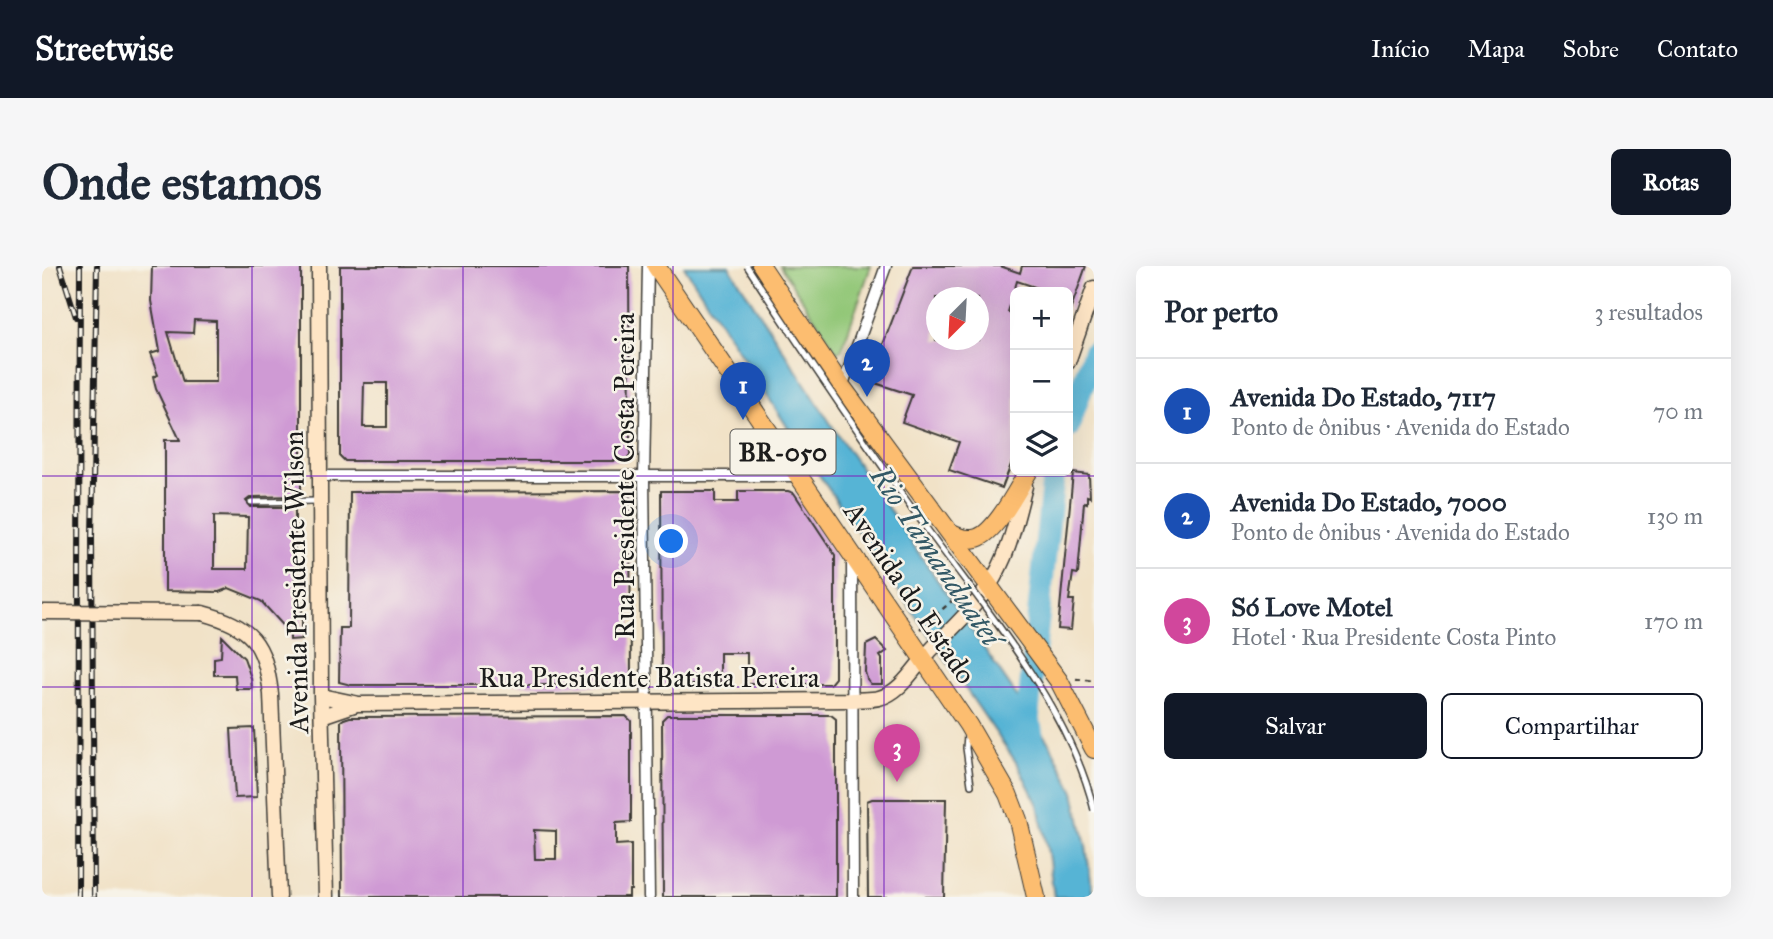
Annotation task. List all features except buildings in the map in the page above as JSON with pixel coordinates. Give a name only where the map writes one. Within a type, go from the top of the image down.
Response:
[{"type":"highway","name":"Avenida do Estado","points":[[656,266],[852,554],[926,655],[1003,786],[1018,820],[1036,897]]},
{"type":"highway","name":"BR-050","points":[[761,266],[842,387],[950,533],[976,596]]},
{"type":"highway","points":[[950,533],[972,539],[986,533],[1026,476]]},
{"type":"highway","points":[[976,596],[1014,619],[1059,681],[1094,749]]},
{"type":"main road","name":"Avenida Presidente Wilson","points":[[319,266],[321,696],[326,897]]},
{"type":"main road","points":[[1072,350],[1094,288]]},
{"type":"main road","name":"Rua Presidente Batista Pereira","points":[[321,696],[359,704],[878,698],[891,693],[976,596],[1012,537],[1028,476]]},
{"type":"main road","points":[[42,612],[202,613],[225,619],[248,632],[260,650],[268,672],[271,694],[281,893]]},
{"type":"main road","name":"Rua Presidente Batista Pereira","points":[[322,716],[359,704]]},
{"type":"street","name":"Rua Presidente Costa Pereira","points":[[648,266],[644,477],[649,897]]},
{"type":"street","points":[[842,387],[886,266]]},
{"type":"street","points":[[319,476],[800,477]]},
{"type":"street","points":[[852,554],[853,897]]},
{"type":"lane","points":[[747,266],[818,374],[1056,713],[1090,791],[1094,810]]},
{"type":"lane","points":[[251,502],[320,501]]},
{"type":"lane","points":[[968,725],[966,748],[971,785]]},
{"type":"path","points":[[918,632],[955,598],[976,596]]},
{"type":"green space","points":[[780,266],[871,266],[842,349],[837,352]]},
{"type":"water","name":"Rio Tamanduateí","points":[[684,266],[729,266],[838,435],[1051,746],[1074,792],[1086,846],[1093,897],[1054,897],[1038,805],[1018,765],[806,456]]},
{"type":"waterway","points":[[1073,413],[1094,352]]},
{"type":"waterway","points":[[1033,742],[1028,712],[1053,476]]},
{"type":"railway","points":[[60,266],[76,317]]},
{"type":"railway","points":[[78,897],[80,266]]},
{"type":"railway","points":[[94,897],[92,537],[97,266]]},
{"type":"place","name":"Avenida Do Estado, 7000","points":[[867,397]]},
{"type":"place","name":"Avenida Do Estado, 7117","points":[[743,420]]},
{"type":"place","name":"Só Love Motel","points":[[897,782]]}]
